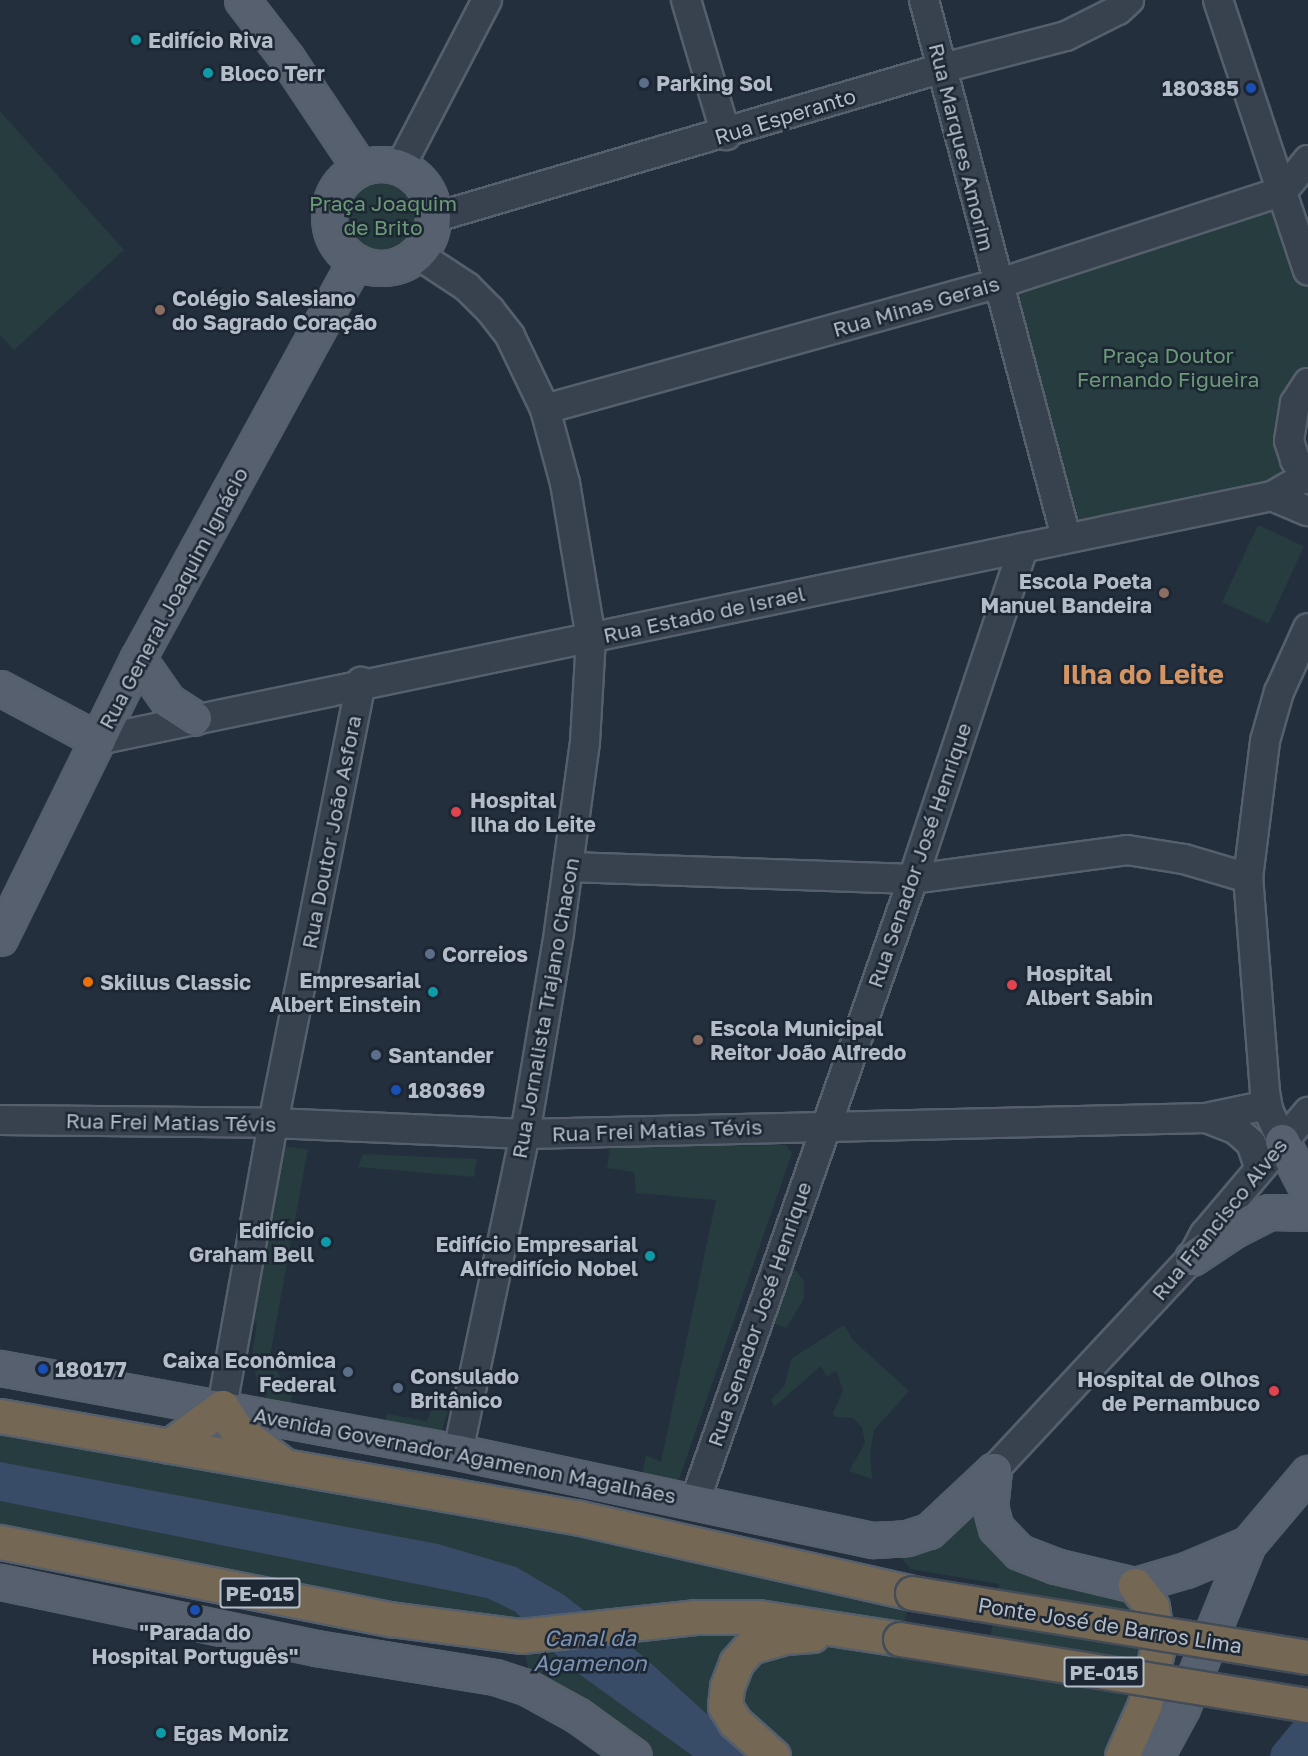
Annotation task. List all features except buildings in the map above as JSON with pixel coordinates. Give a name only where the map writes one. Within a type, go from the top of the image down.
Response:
[{"type":"highway","points":[[169,1446],[222,1407],[236,1429],[257,1448],[288,1467]]},
{"type":"highway","name":"Avenida Governador Agamenon Magalhães","points":[[0,1416],[580,1518],[912,1593]]},
{"type":"highway","name":"PE-015","points":[[0,1542],[390,1619],[521,1636],[637,1622],[758,1617],[868,1632],[1308,1706]]},
{"type":"highway","points":[[1122,1756],[1145,1704],[1158,1647],[1152,1607],[1135,1585]]},
{"type":"highway","name":"Ponte José de Barros Lima","points":[[912,1593],[1308,1657]]},
{"type":"highway","points":[[773,1756],[750,1738],[725,1706],[727,1687],[742,1655],[750,1647],[785,1637],[868,1632]]},
{"type":"main road","points":[[242,0],[286,57],[360,168]]},
{"type":"main road","points":[[373,164],[400,167],[421,182],[430,199],[434,218],[426,243],[417,254],[387,268],[355,261],[333,237],[330,205],[336,189],[360,168],[373,164]]},
{"type":"main road","name":"Rua General Joaquim Ignácio","points":[[0,938],[138,658],[355,261]]},
{"type":"main road","points":[[138,658],[168,701],[194,717]]},
{"type":"main road","points":[[0,688],[98,740]]},
{"type":"main road","points":[[1192,1258],[1234,1230],[1308,1193],[1282,1141]]},
{"type":"main road","name":"Avenida Governador Agamenon Magalhães","points":[[0,1368],[458,1452],[873,1540],[907,1538],[929,1531]]},
{"type":"main road","points":[[994,1470],[990,1506],[996,1528],[1019,1551],[1055,1566],[1135,1585],[1186,1570],[1248,1544]]},
{"type":"main road","name":"Rua Francisco Alves","points":[[929,1531],[994,1470]]},
{"type":"main road","points":[[1156,1756],[1182,1708],[1248,1544],[1308,1473]]},
{"type":"main road","points":[[0,1582],[305,1646],[495,1677],[526,1687],[577,1715],[634,1756]]},
{"type":"street","points":[[400,167],[488,0]]},
{"type":"street","points":[[686,0],[726,135]]},
{"type":"street","name":"Rua Marques Amorim","points":[[924,0],[997,284],[1066,537]]},
{"type":"street","name":"Rua Esperanto","points":[[434,218],[726,135],[943,68],[1066,36],[1118,10],[1129,0]]},
{"type":"street","points":[[1218,0],[1284,191],[1308,270]]},
{"type":"street","points":[[1284,191],[1308,160]]},
{"type":"street","name":"Rua Minas Gerais","points":[[545,409],[997,284],[1284,191]]},
{"type":"street","name":"Rua Jornalista Trajano Chacon","points":[[417,254],[467,287],[490,310],[510,336],[545,409],[565,483],[591,638],[585,742],[570,867],[525,1134],[458,1452]]},
{"type":"street","points":[[1307,478],[1295,460],[1290,422],[1295,403],[1308,383]]},
{"type":"street","name":"Rua Estado de Israel","points":[[98,740],[194,717],[362,682],[591,638],[1023,548],[1066,537],[1272,496],[1307,478]]},
{"type":"street","points":[[1272,496],[1308,511]]},
{"type":"street","name":"Rua Senador José Henrique","points":[[695,1501],[824,1126],[913,879],[1023,548]]},
{"type":"street","points":[[1282,1141],[1267,1105],[1248,878],[1265,741],[1279,692],[1308,628]]},
{"type":"street","name":"Rua Doutor João Asfora","points":[[222,1407],[273,1123],[362,682]]},
{"type":"street","points":[[570,867],[913,879],[1127,850],[1184,859],[1248,878]]},
{"type":"street","name":"Rua Frei Matias Tévis","points":[[0,1120],[273,1123],[525,1134],[1206,1118],[1267,1105]]},
{"type":"street","name":"Rua Francisco Alves","points":[[994,1470],[1192,1258],[1205,1234],[1259,1166],[1308,1112]]},
{"type":"street","name":"Rua Frei Matias Tévis","points":[[1206,1118],[1235,1129],[1251,1143],[1259,1166]]},
{"type":"green space","points":[[0,111],[124,250],[14,350],[0,335]]},
{"type":"green space","name":"Praça Joaquim de Brito","points":[[383,174],[399,177],[412,186],[421,199],[424,215],[421,231],[412,244],[399,253],[383,256],[367,253],[354,244],[345,231],[342,215],[345,199],[354,186],[367,177]]},
{"type":"green space","name":"Praça Doutor Fernando Figueira","points":[[1281,195],[1308,282],[1308,378],[1301,475],[1082,530],[1008,282]]},
{"type":"green space","points":[[1258,525],[1304,547],[1268,624],[1222,602]]},
{"type":"green space","points":[[786,1145],[792,1153],[678,1482],[641,1481],[646,1455],[661,1462],[716,1200],[636,1193],[634,1172],[607,1168],[610,1146]]},
{"type":"green space","points":[[278,1146],[308,1149],[270,1356],[283,1383],[296,1386],[287,1411],[274,1407],[258,1386],[252,1354],[257,1323],[250,1318]]},
{"type":"green space","points":[[363,1154],[477,1159],[474,1177],[358,1167]]},
{"type":"green space","points":[[789,1262],[804,1281],[804,1299],[786,1328],[768,1321]]},
{"type":"green space","points":[[844,1325],[853,1340],[909,1391],[874,1430],[870,1453],[872,1479],[849,1471],[865,1443],[862,1427],[853,1418],[835,1417],[833,1413],[843,1390],[836,1371],[827,1377],[821,1366],[774,1407],[771,1400],[785,1385],[791,1359]]},
{"type":"green space","points":[[432,1408],[448,1411],[440,1437],[384,1426],[387,1414],[427,1421]]},
{"type":"green space","points":[[0,1418],[740,1564],[912,1593],[900,1639],[868,1632],[864,1642],[987,1658],[999,1584],[910,1569],[894,1548],[934,1538],[966,1505],[991,1510],[996,1532],[1019,1556],[1056,1570],[1135,1589],[1153,1611],[1159,1651],[1155,1676],[1125,1756],[786,1756],[745,1722],[733,1705],[744,1667],[770,1652],[858,1641],[773,1644],[742,1662],[732,1686],[732,1711],[782,1756],[639,1756],[616,1734],[531,1681],[521,1636],[390,1619],[0,1542]]},
{"type":"water","name":"Canal da Agamenon","points":[[0,1462],[438,1544],[516,1567],[564,1595],[644,1657],[753,1756],[693,1756],[565,1664],[516,1612],[487,1598],[0,1501]]},
{"type":"water","points":[[1308,1704],[1308,1756],[1270,1756],[1272,1748]]},
{"type":"place","name":"Edifício Riva","points":[[136,40]]},
{"type":"place","name":"Bloco Terr","points":[[208,73]]},
{"type":"place","name":"Parking Sol","points":[[644,83]]},
{"type":"place","name":"180385","points":[[1251,88]]},
{"type":"place","name":"Colégio Salesiano do Sagrado Coração","points":[[160,310]]},
{"type":"place","name":"Escola Poeta Manuel Bandeira","points":[[1164,593]]},
{"type":"place","name":"Hospital Ilha do Leite","points":[[456,812]]},
{"type":"place","name":"Correios","points":[[430,954]]},
{"type":"place","name":"Skillus Classic","points":[[88,982]]},
{"type":"place","name":"Hospital Albert Sabin","points":[[1012,985]]},
{"type":"place","name":"Empresarial Albert Einstein","points":[[433,992]]},
{"type":"place","name":"Escola Municipal Reitor João Alfredo","points":[[698,1040]]},
{"type":"place","name":"Santander","points":[[376,1055]]},
{"type":"place","name":"180369","points":[[396,1090]]},
{"type":"place","name":"Edifício Graham Bell","points":[[326,1242]]},
{"type":"place","name":"Edifício Empresarial Alfredifício Nobel","points":[[650,1256]]},
{"type":"place","name":"180177","points":[[43,1369]]},
{"type":"place","name":"Caixa Econômica Federal","points":[[348,1372]]},
{"type":"place","name":"Consulado Britânico","points":[[398,1388]]},
{"type":"place","name":"Hospital de Olhos de Pernambuco","points":[[1274,1391]]},
{"type":"place","name":"\"Parada do Hospital Português\"","points":[[195,1610]]},
{"type":"place","name":"Egas Moniz","points":[[161,1733]]},
{"type":"district","name":"Ilha do Leite","points":[[1143,675]]}]
